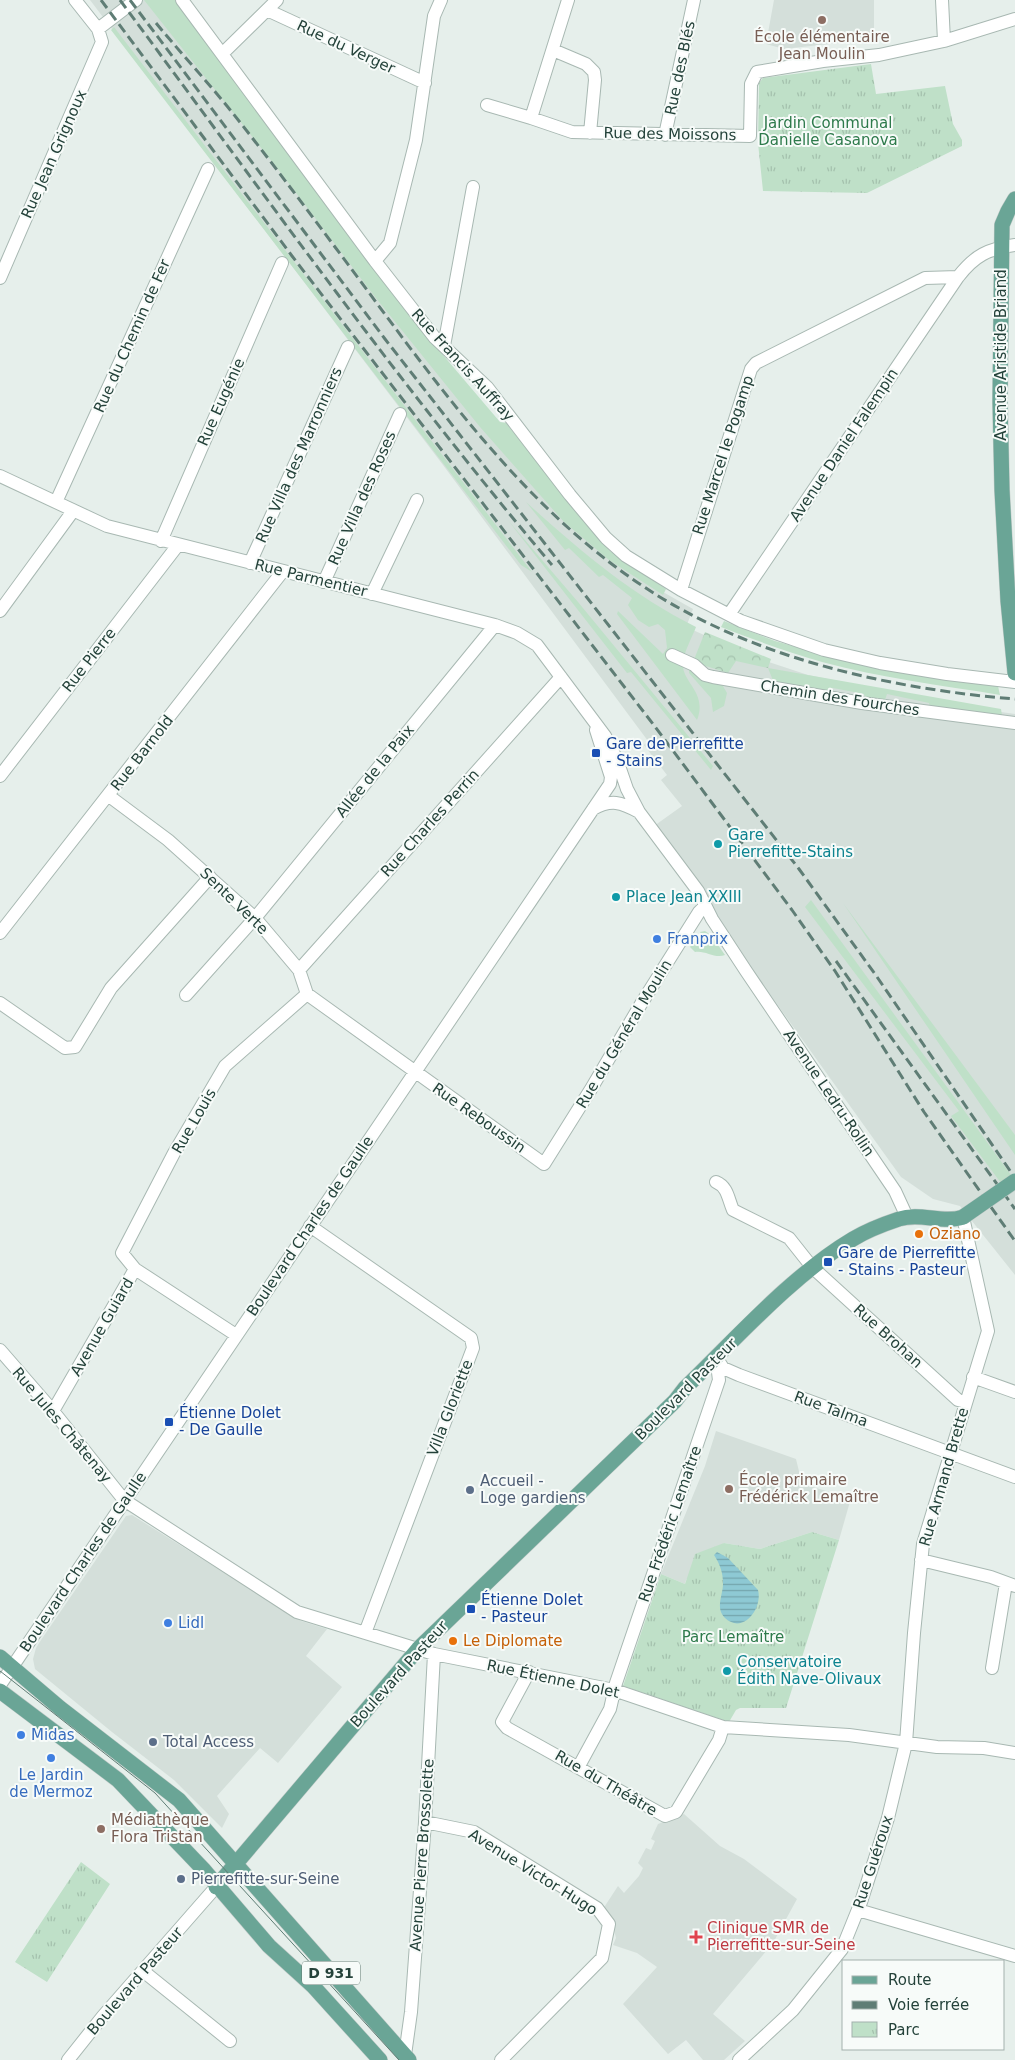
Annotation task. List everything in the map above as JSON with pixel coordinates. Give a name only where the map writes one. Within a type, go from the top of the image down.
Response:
[{"type":"main road","name":"Avenue Aristide Briand","points":[[1014,668],[1004,552],[1000,401],[1002,306],[1008,246],[1002,225],[1015,199]]},
{"type":"main road","points":[[907,1217],[955,1219],[963,1217],[1015,1181]]},
{"type":"main road","name":"Boulevard Pasteur","points":[[216,1887],[418,1649],[675,1401],[685,1388],[716,1357],[812,1267],[855,1238],[907,1217]]},
{"type":"main road","name":"D 931","points":[[0,1657],[60,1708],[169,1792],[186,1808],[407,2057]]},
{"type":"main road","name":"D 931","points":[[0,1690],[118,1780],[203,1869],[216,1887],[269,1946],[313,1986],[380,2060]]},
{"type":"street","points":[[75,0],[98,29],[136,0]]},
{"type":"street","name":"Rue Francis Auffray","points":[[182,0],[375,261],[435,338],[488,389],[570,495],[606,538],[626,556],[681,590],[730,613],[748,624],[824,650],[947,674],[1015,682]]},
{"type":"street","points":[[223,53],[277,0]]},
{"type":"street","points":[[375,261],[390,243],[416,140],[434,16],[441,0]]},
{"type":"street","points":[[531,118],[568,0]]},
{"type":"street","name":"Rue des Blés","points":[[665,135],[694,0]]},
{"type":"street","points":[[942,0],[944,41],[1015,19]]},
{"type":"street","name":"Rue du Verger","points":[[267,10],[425,83]]},
{"type":"street","name":"Rue Jean Grignoux","points":[[0,278],[98,55],[102,42],[98,29]]},
{"type":"street","name":"Rue des Moissons","points":[[487,105],[572,132],[750,136],[751,84],[757,72],[879,54],[944,41]]},
{"type":"street","name":"Rue des Moissons","points":[[553,50],[586,64],[594,72],[595,80],[590,132]]},
{"type":"street","name":"Rue du Chemin de Fer","points":[[56,502],[208,169]]},
{"type":"street","points":[[444,346],[472,187]]},
{"type":"street","name":"Avenue Daniel Falempin","points":[[730,613],[958,277],[978,255],[1008,246]]},
{"type":"street","name":"Rue Eugénie","points":[[161,541],[282,263]]},
{"type":"street","name":"Rue Marcel le Pogamp","points":[[681,590],[746,377],[751,369],[765,359],[925,278],[958,277]]},
{"type":"street","name":"Rue Villa des Marronniers","points":[[250,563],[348,348]]},
{"type":"street","name":"Rue Villa des Roses","points":[[324,582],[400,414]]},
{"type":"street","name":"Rue Parmentier","points":[[0,476],[107,526],[495,625],[517,633],[537,645],[610,745],[627,789],[639,812],[681,868],[706,906]]},
{"type":"street","points":[[372,594],[417,500]]},
{"type":"street","points":[[0,611],[73,511]]},
{"type":"street","name":"Rue Pierre","points":[[0,776],[178,545]]},
{"type":"street","name":"Rue Barnold","points":[[0,933],[283,571]]},
{"type":"street","name":"Allée de la Paix","points":[[186,995],[256,918],[495,625]]},
{"type":"street","name":"Chemin des Fourches","points":[[676,657],[694,665],[705,675],[713,677],[862,703],[1015,723]]},
{"type":"street","name":"Rue Charles Perrin","points":[[299,970],[561,677]]},
{"type":"street","name":"Rue Parmentier","points":[[592,718],[611,777],[610,784],[593,809]]},
{"type":"street","name":"Sente Verte","points":[[109,796],[168,840],[256,918],[299,970],[307,994]]},
{"type":"street","points":[[593,809],[604,803],[616,803],[627,805],[639,812]]},
{"type":"street","name":"Boulevard Charles de Gaulle","points":[[0,1685],[593,809]]},
{"type":"street","points":[[0,1003],[65,1048],[75,1047],[111,988],[210,877]]},
{"type":"street","name":"Avenue Ledru-Rollin","points":[[706,906],[746,971],[895,1191],[907,1217]]},
{"type":"street","name":"Rue du Général Moulin","points":[[544,1164],[641,1004],[699,912],[706,906]]},
{"type":"street","points":[[307,994],[414,1072]]},
{"type":"street","name":"Rue Louis","points":[[135,1269],[122,1253],[174,1153],[225,1066],[307,994]]},
{"type":"street","name":"Rue Reboussin","points":[[414,1072],[544,1164]]},
{"type":"street","name":"Rue Brohan","points":[[716,1182],[724,1186],[733,1210],[789,1238],[812,1267],[958,1400],[966,1402]]},
{"type":"street","name":"Rue Armand Brette","points":[[906,1743],[923,1544],[986,1337],[987,1325],[963,1217]]},
{"type":"street","name":"Villa Gloriette","points":[[310,1226],[471,1338],[473,1348],[365,1633]]},
{"type":"street","name":"Avenue Guiard","points":[[53,1411],[135,1269],[236,1335]]},
{"type":"street","name":"Rue Jules Châtenay","points":[[0,1350],[53,1411],[124,1500]]},
{"type":"street","name":"Rue Talma","points":[[716,1357],[723,1368],[739,1376],[1015,1477]]},
{"type":"street","name":"Rue Frédéric Lemaître","points":[[579,1766],[610,1709],[614,1690],[719,1380],[716,1357]]},
{"type":"street","points":[[973,1377],[1015,1392]]},
{"type":"street","name":"Rue Étienne Dolet","points":[[124,1500],[297,1612],[434,1654],[614,1690],[723,1727],[849,1734],[951,1748],[984,1748],[1015,1752]]},
{"type":"street","points":[[921,1560],[991,1577],[1011,1584],[992,1668]]},
{"type":"street","name":"Avenue Pierre Brossolette","points":[[407,2057],[425,1822],[434,1654]]},
{"type":"street","name":"Rue du Théâtre","points":[[529,1672],[502,1722],[507,1728],[579,1766],[665,1816],[676,1812],[719,1740],[723,1727]]},
{"type":"street","name":"Rue Guéroux","points":[[740,2060],[793,2010],[842,1949],[858,1910],[888,1818],[906,1743]]},
{"type":"street","name":"Avenue Victor Hugo","points":[[425,1822],[474,1832],[597,1908],[609,1924],[602,1958],[501,2060]]},
{"type":"street","name":"Boulevard Pasteur","points":[[68,2060],[216,1887]]},
{"type":"street","points":[[858,1910],[1015,1956]]},
{"type":"street","points":[[143,1971],[230,2042]]},
{"type":"shaded area","points":[[90,0],[152,0],[419,340],[568,499],[607,550],[663,592],[693,609],[686,627],[754,657],[808,675],[973,708],[1015,714],[1015,1275],[960,1206],[933,1199],[901,1177],[741,954],[701,889],[654,826],[682,806],[661,780],[667,775],[644,745],[648,741],[443,465]]},
{"type":"shaded area","name":"École élémentaire Jean Moulin","points":[[774,0],[874,0],[874,39],[784,49],[766,44]]},
{"type":"shaded area","points":[[716,1431],[796,1459],[802,1484],[851,1498],[839,1540],[812,1532],[760,1549],[724,1543],[686,1580],[685,1584],[661,1574],[705,1466]]},
{"type":"shaded area","points":[[132,1515],[301,1621],[327,1629],[306,1656],[342,1687],[278,1763],[260,1748],[217,1796],[229,1814],[222,1828],[174,1780],[35,1669],[33,1659],[36,1648],[41,1640],[126,1516]]},
{"type":"shaded area","name":"Clinique SMR de Pierrefitte-sur-Seine","points":[[684,1814],[720,1846],[744,1859],[797,1899],[773,1943],[713,2014],[745,2041],[724,2060],[703,2060],[686,2040],[668,2054],[623,2004],[657,1967],[637,1953],[613,1945],[616,1938],[611,1918],[603,1909],[618,1886],[624,1893],[639,1876],[643,1868],[638,1863],[646,1848],[651,1850],[655,1841],[651,1839],[658,1824]]},
{"type":"green space","points":[[144,0],[175,0],[426,335],[500,422],[506,423],[610,551],[666,589],[663,595],[609,560],[564,522],[480,427],[375,297],[281,173]]},
{"type":"green space","points":[[114,27],[532,572],[521,565],[111,30]]},
{"type":"green space","name":"Jardin Communal Danielle Casanova","points":[[871,64],[876,94],[945,86],[953,124],[962,140],[962,146],[867,193],[763,191],[758,143],[759,83],[763,78]]},
{"type":"green space","points":[[526,502],[566,537],[628,586],[696,627],[686,649],[683,670],[699,702],[697,720],[617,614],[618,611],[663,654],[667,648],[665,630],[658,624],[649,627],[638,620],[628,605],[632,598],[603,575],[599,577],[569,548],[565,550]]},
{"type":"green space","points":[[507,519],[713,766],[711,770],[631,672],[627,673]]},
{"type":"green space","points":[[724,621],[775,641],[845,661],[998,686],[1000,695],[844,668],[771,646],[721,627]]},
{"type":"green space","points":[[705,632],[771,659],[768,668],[736,661],[728,673],[693,662]]},
{"type":"green space","points":[[689,668],[720,681],[727,693],[724,706],[713,712],[711,698],[689,673]]},
{"type":"green space","points":[[768,668],[1001,709],[1003,722],[931,711],[929,703],[887,694],[884,703],[865,698],[864,694],[833,688],[825,692],[774,683]]},
{"type":"green space","points":[[811,900],[1011,1175],[1001,1183],[951,1116],[959,1111],[805,907]]},
{"type":"green space","points":[[843,903],[1015,1135],[1015,1155]]},
{"type":"green space","points":[[705,931],[711,935],[725,955],[718,956],[695,952],[690,947],[697,937],[702,935],[700,932]]},
{"type":"green space","name":"Parc Lemaître","points":[[812,1532],[839,1540],[786,1708],[740,1708],[736,1710],[729,1722],[623,1686],[661,1574],[685,1584],[695,1554],[724,1543],[760,1549]]},
{"type":"green space","points":[[81,1862],[110,1884],[47,1982],[15,1962]]},
{"type":"water","points":[[717,1552],[728,1558],[758,1590],[759,1597],[755,1611],[745,1621],[732,1622],[725,1618],[720,1610],[723,1580],[721,1569],[714,1555]]},
{"type":"tram line","points":[[0,1671],[155,1793],[399,2060]]},
{"type":"railway","points":[[101,0],[292,256],[653,724],[792,910],[835,971],[924,1112],[1015,1241]]},
{"type":"railway","points":[[120,0],[385,357],[495,497],[552,565]]},
{"type":"railway","points":[[130,0],[385,339],[799,869],[875,974],[1015,1178]]},
{"type":"railway","points":[[156,23],[241,123],[406,342],[480,436],[519,480],[561,522],[606,560],[655,594],[696,617],[739,637],[783,654],[875,679],[922,688],[1015,699]]},
{"type":"railway","points":[[836,961],[1015,1209]]},
{"type":"place","name":"École élémentaire Jean Moulin","points":[[822,20]]},
{"type":"place","name":"Gare de Pierrefitte - Stains","points":[[596,753]]},
{"type":"place","name":"Gare Pierrefitte-Stains","points":[[718,844]]},
{"type":"place","name":"Place Jean XXIII","points":[[616,897]]},
{"type":"place","name":"Franprix","points":[[657,939]]},
{"type":"place","name":"Oziano","points":[[919,1234]]},
{"type":"place","name":"Gare de Pierrefitte - Stains - Pasteur","points":[[828,1262]]},
{"type":"place","name":"Étienne Dolet - De Gaulle","points":[[169,1422]]},
{"type":"place","name":"École primaire Frédérick Lemaître","points":[[729,1489]]},
{"type":"place","name":"Accueil - Loge gardiens","points":[[470,1490]]},
{"type":"place","name":"Étienne Dolet - Pasteur","points":[[471,1609]]},
{"type":"place","name":"Lidl","points":[[168,1623]]},
{"type":"place","name":"Le Diplomate","points":[[453,1641]]},
{"type":"place","name":"Conservatoire Édith Nave-Olivaux","points":[[727,1671]]},
{"type":"place","name":"Midas","points":[[21,1735]]},
{"type":"place","name":"Total Access","points":[[153,1742]]},
{"type":"place","name":"Le Jardin de Mermoz","points":[[51,1758]]},
{"type":"place","name":"Médiathèque Flora Tristan","points":[[101,1829]]},
{"type":"place","name":"Pierrefitte-sur-Seine","points":[[181,1879]]},
{"type":"place","name":"Clinique SMR de Pierrefitte-sur-Seine","points":[[696,1937]]}]
